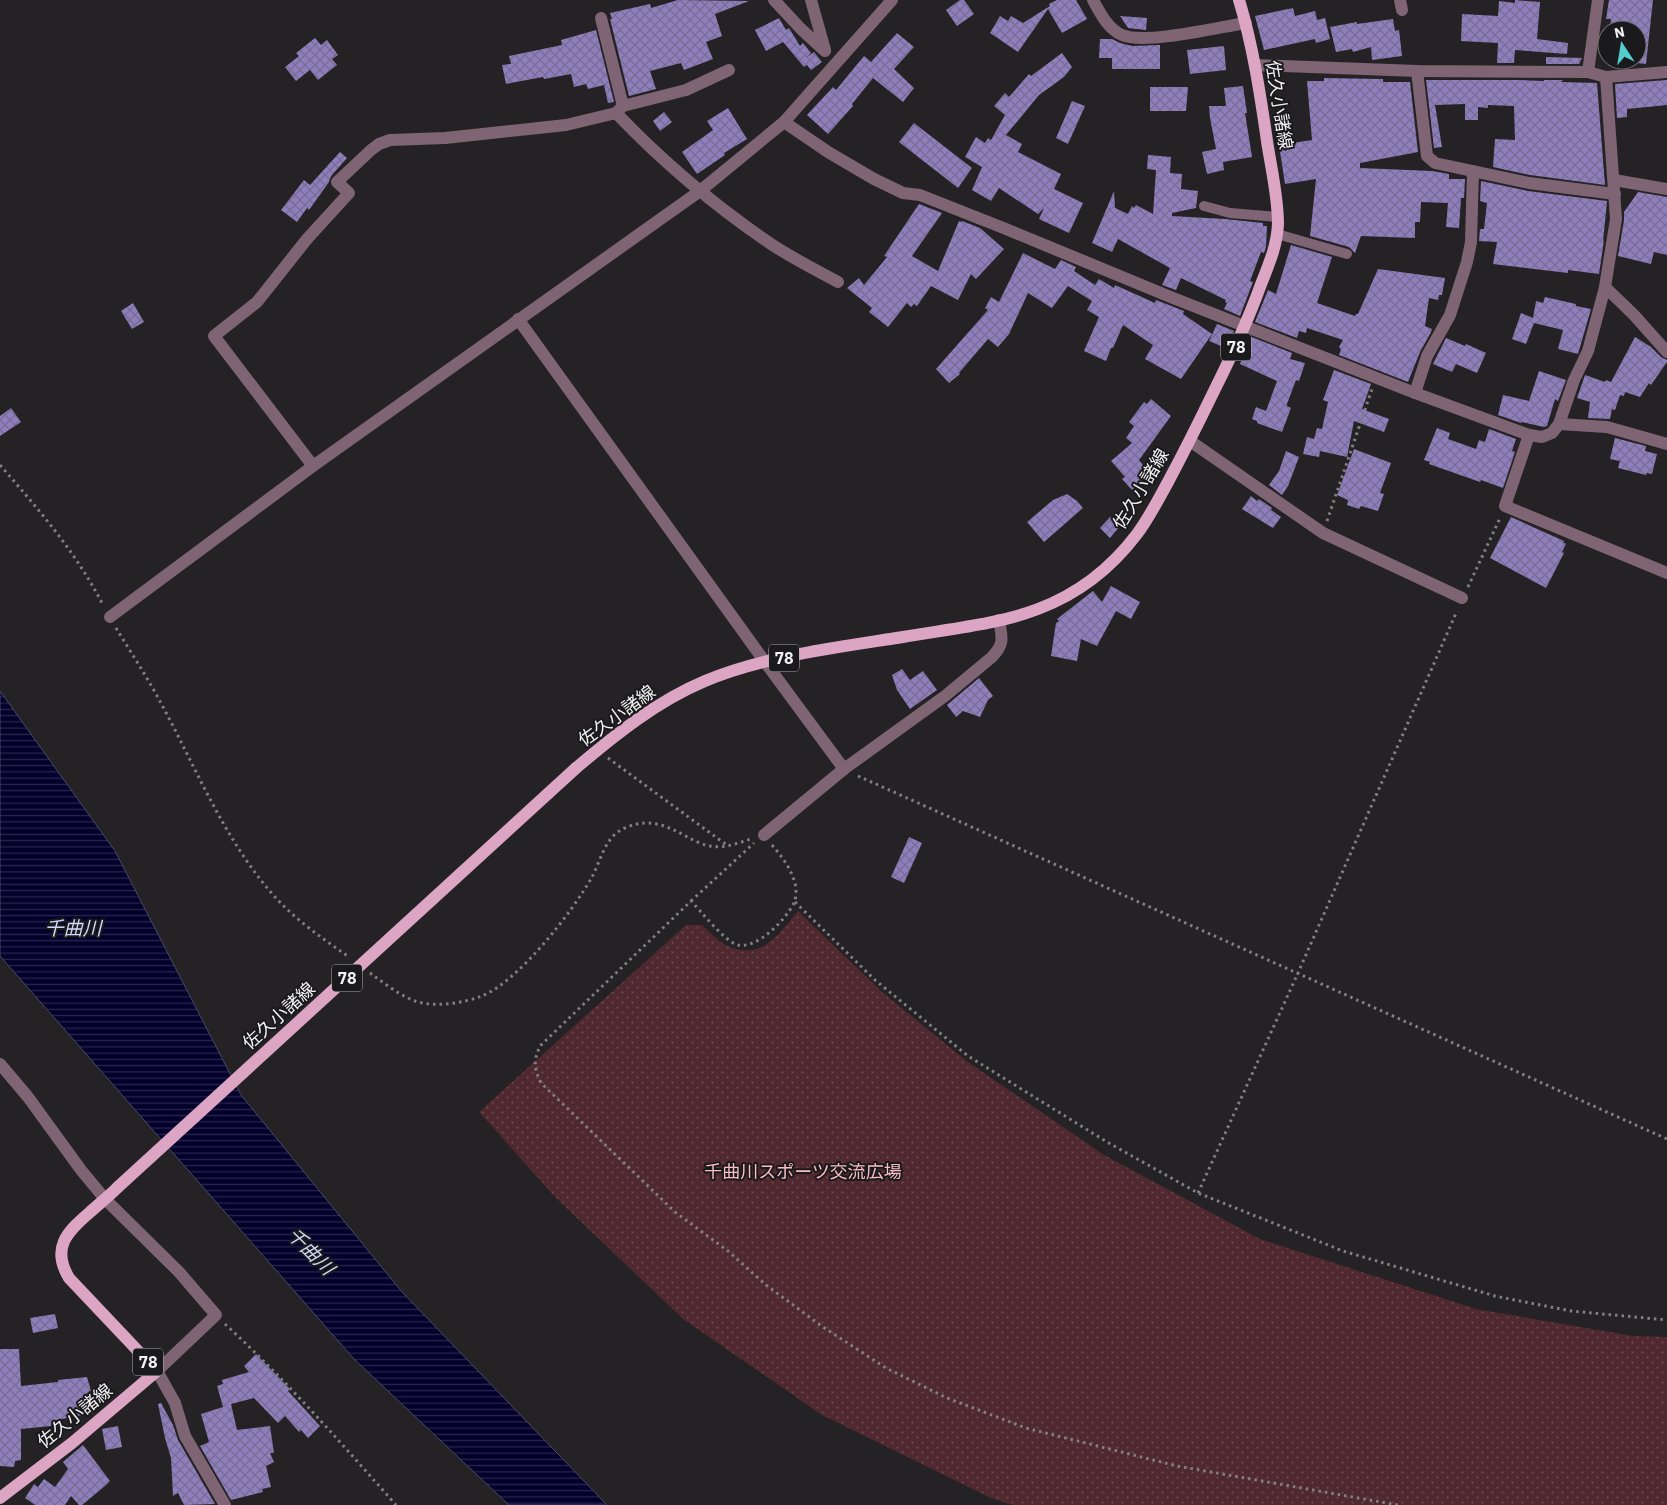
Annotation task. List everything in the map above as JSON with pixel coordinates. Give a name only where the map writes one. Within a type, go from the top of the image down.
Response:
[{"type":"main road","name":"佐久小諸線","points":[[0,1498],[72,1443],[157,1371],[69,1278],[63,1265],[61,1250],[66,1236],[597,750],[642,716],[687,689],[726,673],[765,662],[999,620],[1039,609],[1090,582],[1103,571],[1136,534],[1149,516],[1190,441],[1246,327],[1272,258],[1277,234],[1275,192],[1255,65],[1246,23],[1238,0]]},
{"type":"street","points":[[774,0],[825,51],[835,65]]},
{"type":"street","points":[[811,0],[825,51]]},
{"type":"street","points":[[110,617],[313,466],[700,191],[784,122],[892,0]]},
{"type":"street","points":[[1093,0],[1102,16],[1112,28],[1123,35],[1141,38],[1160,37],[1246,23]]},
{"type":"street","points":[[1588,72],[1598,0]]},
{"type":"street","points":[[600,18],[619,110],[643,141],[700,191],[772,244],[838,282]]},
{"type":"street","points":[[1255,65],[1417,71],[1588,72],[1606,77],[1667,72]]},
{"type":"street","points":[[313,466],[214,336],[257,302],[307,239],[349,193],[338,182],[371,150],[379,144],[390,140],[445,138],[566,125],[686,90],[729,70]]},
{"type":"street","points":[[1417,71],[1427,156],[1435,163],[1529,183],[1615,194]]},
{"type":"street","points":[[784,122],[828,152],[874,179],[904,193],[920,195],[1415,393],[1528,435],[1542,437],[1552,433],[1559,424],[1574,380],[1588,351],[1605,287],[1616,219],[1606,77]]},
{"type":"street","points":[[1415,393],[1427,356],[1450,315],[1467,262],[1471,242],[1473,171]]},
{"type":"street","points":[[1614,180],[1667,189]]},
{"type":"street","points":[[1605,287],[1634,315],[1667,352]]},
{"type":"street","points":[[518,320],[844,769]]},
{"type":"street","points":[[1559,424],[1608,427],[1667,444]]},
{"type":"street","points":[[1528,435],[1505,506],[1667,573]]},
{"type":"street","points":[[1190,441],[1323,533],[1462,598]]},
{"type":"street","points":[[764,835],[844,769],[945,696],[992,658],[1002,643],[999,620]]},
{"type":"street","points":[[0,1064],[28,1097],[81,1170],[105,1199],[180,1272],[216,1315],[157,1371],[175,1403],[185,1436],[224,1505]]},
{"type":"lane","points":[[1204,206],[1230,213],[1277,217]]},
{"type":"lane","points":[[1277,234],[1347,254]]},
{"type":"path","points":[[1323,533],[1376,377]]},
{"type":"path","points":[[0,465],[65,543],[88,577],[163,706],[201,783],[247,862],[276,898],[317,934],[354,961]]},
{"type":"path","points":[[1198,1193],[1298,973],[1462,598],[1505,506]]},
{"type":"path","points":[[597,750],[729,846]]},
{"type":"path","points":[[844,769],[1667,1139]]},
{"type":"path","points":[[369,972],[391,988],[416,1001],[437,1004],[460,1002],[484,995],[504,982],[525,963],[567,916],[592,876],[613,835],[624,828],[651,822],[667,826],[710,846],[729,846],[764,835]]},
{"type":"path","points":[[764,835],[690,901],[540,1046],[535,1057],[535,1070],[541,1083],[675,1212],[728,1251],[766,1285],[823,1327],[886,1368],[947,1398],[1026,1428],[1177,1466],[1398,1505]]},
{"type":"path","points":[[690,901],[722,934],[737,945],[751,945],[779,923],[795,902],[796,889],[790,869],[764,835]]},
{"type":"path","points":[[795,902],[875,980],[968,1056],[1107,1142],[1198,1193],[1343,1251],[1495,1296],[1571,1311],[1667,1320]]},
{"type":"path","points":[[216,1315],[263,1358],[396,1505]]},
{"type":"green space","name":"千曲川スポーツ交流広場","points":[[798,911],[882,992],[968,1062],[1104,1155],[1260,1239],[1476,1309],[1633,1336],[1667,1337],[1667,1505],[1012,1505],[991,1498],[822,1415],[683,1319],[556,1198],[479,1112],[686,925],[702,925],[726,945],[749,950],[759,948],[776,937]]},
{"type":"water","name":"千曲川","points":[[0,691],[115,851],[241,1095],[402,1292],[607,1505],[509,1505],[354,1359],[0,956]]},
{"type":"building","points":[[678,0],[749,1],[715,14],[722,36],[706,42],[713,59],[684,70],[681,63],[650,71],[656,89],[629,96],[610,13],[650,4],[651,8]]},
{"type":"building","points":[[960,0],[964,0],[974,14],[957,26],[946,10]]},
{"type":"building","points":[[1057,0],[1076,0],[1087,19],[1062,33],[1048,9],[1018,52],[990,33],[1000,16],[1008,21],[1011,16],[1023,23]]},
{"type":"building","points":[[1515,0],[1540,2],[1537,39],[1568,43],[1567,54],[1515,50],[1514,63],[1497,63],[1498,43],[1461,41],[1462,14],[1498,16],[1499,1],[1515,3]]},
{"type":"building","points":[[1609,0],[1653,0],[1647,55],[1647,20],[1606,19]]},
{"type":"building","points":[[1293,8],[1295,16],[1315,11],[1317,20],[1325,18],[1330,39],[1316,43],[1315,39],[1264,50],[1255,16]]},
{"type":"building","points":[[1120,16],[1147,18],[1146,30],[1128,28]]},
{"type":"building","points":[[779,18],[786,30],[789,28],[800,46],[803,43],[811,53],[806,58],[814,52],[822,62],[811,70],[807,65],[804,67],[783,42],[766,51],[755,30]]},
{"type":"building","points":[[1393,19],[1395,31],[1399,30],[1402,56],[1372,60],[1371,47],[1353,52],[1352,49],[1336,52],[1330,27],[1357,22],[1357,24]]},
{"type":"building","points":[[596,30],[614,102],[608,103],[604,85],[588,89],[586,84],[574,87],[571,74],[506,84],[502,65],[511,64],[509,56],[562,45],[561,40]]},
{"type":"building","points":[[897,33],[914,47],[894,69],[914,88],[903,102],[873,78],[852,104],[853,106],[828,134],[807,115],[833,87],[836,90],[864,56],[871,62]]},
{"type":"building","points":[[315,38],[321,45],[327,40],[338,55],[332,59],[337,65],[318,80],[310,70],[296,81],[285,67],[299,56],[296,53]]},
{"type":"building","points":[[1100,39],[1112,39],[1132,46],[1160,45],[1160,69],[1112,69],[1112,58],[1099,58]]},
{"type":"building","points":[[1224,46],[1226,70],[1190,74],[1187,50]]},
{"type":"building","points":[[1062,53],[1072,67],[1064,77],[1039,95],[1006,135],[1022,144],[1018,152],[1061,174],[1054,189],[1083,203],[1069,233],[1039,219],[1044,208],[1038,214],[999,188],[991,201],[972,190],[982,167],[965,157],[976,137],[985,143],[988,138],[991,140],[1005,115],[994,106],[1005,93],[1009,97],[1029,74],[1031,76]]},
{"type":"building","points":[[1546,57],[1582,58],[1579,64],[1546,64]]},
{"type":"building","points":[[1324,78],[1383,79],[1383,82],[1410,82],[1418,152],[1360,163],[1360,168],[1432,171],[1449,174],[1449,179],[1465,179],[1464,198],[1461,198],[1459,228],[1446,227],[1448,203],[1421,202],[1420,222],[1415,222],[1415,238],[1361,236],[1355,253],[1349,247],[1310,236],[1316,179],[1285,184],[1279,145],[1312,140],[1307,81],[1324,81]]},
{"type":"building","points":[[1426,80],[1563,80],[1561,82],[1597,83],[1605,185],[1530,175],[1493,167],[1495,139],[1515,140],[1514,106],[1488,105],[1488,108],[1478,107],[1478,120],[1465,120],[1465,104],[1435,105],[1442,147],[1434,148]]},
{"type":"building","points":[[1667,80],[1667,105],[1627,109],[1627,117],[1617,118],[1615,84]]},
{"type":"building","points":[[1243,86],[1252,157],[1223,162],[1224,170],[1207,174],[1202,152],[1216,149],[1209,106],[1226,106],[1224,88]]},
{"type":"building","points":[[1150,87],[1188,87],[1186,111],[1150,111]]},
{"type":"building","points":[[1072,101],[1085,106],[1068,144],[1056,138]]},
{"type":"building","points":[[728,108],[747,139],[724,153],[725,155],[697,174],[682,152],[713,130],[707,121]]},
{"type":"building","points":[[664,112],[672,122],[660,131],[653,121]]},
{"type":"building","points":[[914,123],[972,168],[958,188],[899,142]]},
{"type":"building","points":[[340,152],[347,158],[331,176],[329,182],[309,210],[307,208],[297,222],[281,210],[304,180],[310,185]]},
{"type":"building","points":[[1148,155],[1171,157],[1170,173],[1182,174],[1181,189],[1198,191],[1196,208],[1172,213],[1172,216],[1263,223],[1263,226],[1267,226],[1266,247],[1264,253],[1261,252],[1250,281],[1253,282],[1240,316],[1224,309],[1227,303],[1225,302],[1226,300],[1181,278],[1176,290],[1162,285],[1170,268],[1118,239],[1112,252],[1092,243],[1114,191],[1115,208],[1128,214],[1132,206],[1134,208],[1136,205],[1153,214],[1156,170],[1147,169]]},
{"type":"building","points":[[1481,181],[1528,191],[1607,201],[1599,274],[1568,270],[1568,273],[1493,264],[1497,242],[1479,241],[1480,229],[1484,229],[1487,203],[1480,201]]},
{"type":"building","points":[[1638,192],[1667,197],[1667,255],[1654,252],[1651,264],[1618,256],[1624,212]]},
{"type":"building","points":[[919,204],[942,213],[912,256],[938,271],[959,221],[980,228],[1004,249],[976,279],[971,274],[958,300],[931,286],[917,306],[914,304],[911,307],[907,303],[888,327],[869,312],[872,308],[847,288],[859,278],[864,285],[887,257],[884,256]]},
{"type":"building","points":[[1291,245],[1332,257],[1317,303],[1355,316],[1358,314],[1378,269],[1445,278],[1442,295],[1439,295],[1438,300],[1429,298],[1425,326],[1432,329],[1408,382],[1339,355],[1341,349],[1339,347],[1343,340],[1307,328],[1306,333],[1299,331],[1297,338],[1255,322],[1268,290],[1276,294]]},
{"type":"building","points":[[1023,253],[1055,269],[1061,260],[1076,267],[1074,271],[1095,285],[1099,279],[1114,288],[1115,285],[1155,303],[1156,300],[1184,311],[1183,314],[1212,334],[1181,379],[1145,359],[1153,345],[1123,325],[1106,361],[1084,351],[1099,317],[1087,310],[1092,301],[1068,286],[1052,308],[1028,293],[1009,334],[998,347],[988,339],[960,374],[949,383],[936,369],[988,310],[985,308],[991,297],[999,302]]},
{"type":"building","points":[[1545,297],[1591,309],[1578,354],[1558,349],[1563,330],[1534,323],[1526,344],[1512,339],[1521,313],[1533,318],[1536,301],[1543,303]]},
{"type":"building","points":[[133,303],[144,322],[132,329],[121,311]]},
{"type":"building","points":[[1217,324],[1234,331],[1226,348],[1209,341]]},
{"type":"building","points":[[1249,336],[1292,353],[1290,359],[1305,363],[1299,381],[1296,380],[1287,404],[1291,408],[1282,432],[1257,423],[1257,421],[1252,419],[1256,407],[1266,411],[1277,381],[1240,364],[1243,356],[1240,355]]},
{"type":"building","points":[[1635,337],[1651,347],[1667,362],[1640,397],[1625,392],[1624,396],[1620,395],[1615,410],[1612,409],[1610,419],[1588,418],[1590,402],[1577,398],[1585,375],[1605,382],[1606,380],[1611,382]]},
{"type":"building","points":[[1446,338],[1486,353],[1477,373],[1456,364],[1452,372],[1433,364]]},
{"type":"building","points":[[1334,370],[1371,384],[1362,409],[1389,419],[1384,432],[1354,421],[1347,457],[1320,451],[1319,457],[1303,454],[1307,437],[1314,439],[1317,428],[1322,429],[1328,402],[1323,400]]},
{"type":"building","points":[[1539,371],[1566,380],[1558,401],[1555,399],[1547,426],[1521,423],[1498,415],[1503,395],[1529,401]]},
{"type":"building","points":[[1151,399],[1171,416],[1139,460],[1150,474],[1132,490],[1122,479],[1125,477],[1111,461],[1132,443],[1126,438],[1134,426],[1129,422],[1144,402],[1147,404]]},
{"type":"building","points":[[11,408],[21,422],[0,436],[0,416]]},
{"type":"building","points":[[1437,428],[1450,433],[1448,439],[1476,449],[1479,440],[1485,442],[1489,429],[1516,439],[1512,451],[1515,452],[1503,488],[1429,464],[1430,462],[1424,460]]},
{"type":"building","points":[[1615,438],[1646,446],[1645,451],[1657,454],[1652,474],[1647,473],[1646,475],[1618,468],[1620,461],[1610,459]]},
{"type":"building","points":[[1354,449],[1391,463],[1380,493],[1384,494],[1378,511],[1361,506],[1359,509],[1347,505],[1348,500],[1337,495]]},
{"type":"building","points":[[1286,451],[1299,457],[1288,486],[1282,495],[1269,485],[1279,471]]},
{"type":"building","points":[[1067,494],[1083,508],[1044,542],[1027,522],[1053,500]]},
{"type":"building","points":[[1251,496],[1272,508],[1271,510],[1281,517],[1273,528],[1242,509]]},
{"type":"building","points":[[1110,517],[1120,526],[1110,538],[1100,528]]},
{"type":"building","points":[[1511,517],[1564,541],[1566,544],[1562,552],[1564,553],[1546,588],[1490,558]]},
{"type":"building","points":[[1111,586],[1140,602],[1131,619],[1116,611],[1097,646],[1081,639],[1077,661],[1051,656],[1056,623],[1059,621],[1057,619],[1093,591],[1102,602]]},
{"type":"building","points":[[902,669],[910,680],[923,671],[937,690],[910,709],[897,690],[892,675]]},
{"type":"building","points":[[979,678],[993,696],[988,700],[980,717],[963,711],[956,717],[947,705]]},
{"type":"building","points":[[909,837],[922,843],[904,883],[891,877]]},
{"type":"building","points":[[55,1314],[58,1328],[33,1333],[30,1318]]},
{"type":"building","points":[[0,1349],[19,1349],[21,1386],[87,1377],[91,1391],[89,1391],[93,1413],[52,1421],[51,1426],[21,1429],[21,1460],[15,1461],[14,1467],[0,1466]]},
{"type":"building","points":[[256,1354],[290,1389],[288,1391],[320,1426],[308,1438],[301,1430],[299,1432],[285,1416],[278,1423],[254,1398],[231,1404],[237,1430],[270,1426],[274,1453],[270,1453],[274,1462],[266,1466],[271,1487],[262,1489],[263,1492],[231,1500],[200,1446],[209,1442],[201,1414],[223,1407],[217,1386],[223,1384],[222,1380],[249,1372],[244,1366]]},
{"type":"building","points":[[161,1403],[173,1425],[178,1440],[215,1504],[184,1505],[178,1493],[173,1496],[171,1458],[158,1404]]},
{"type":"building","points":[[118,1426],[122,1447],[106,1450],[102,1429]]},
{"type":"building","points":[[83,1445],[110,1481],[105,1486],[82,1505],[79,1505],[71,1496],[65,1505],[35,1505],[25,1498],[34,1484],[38,1487],[44,1479],[55,1487],[68,1469],[63,1462]]}]
